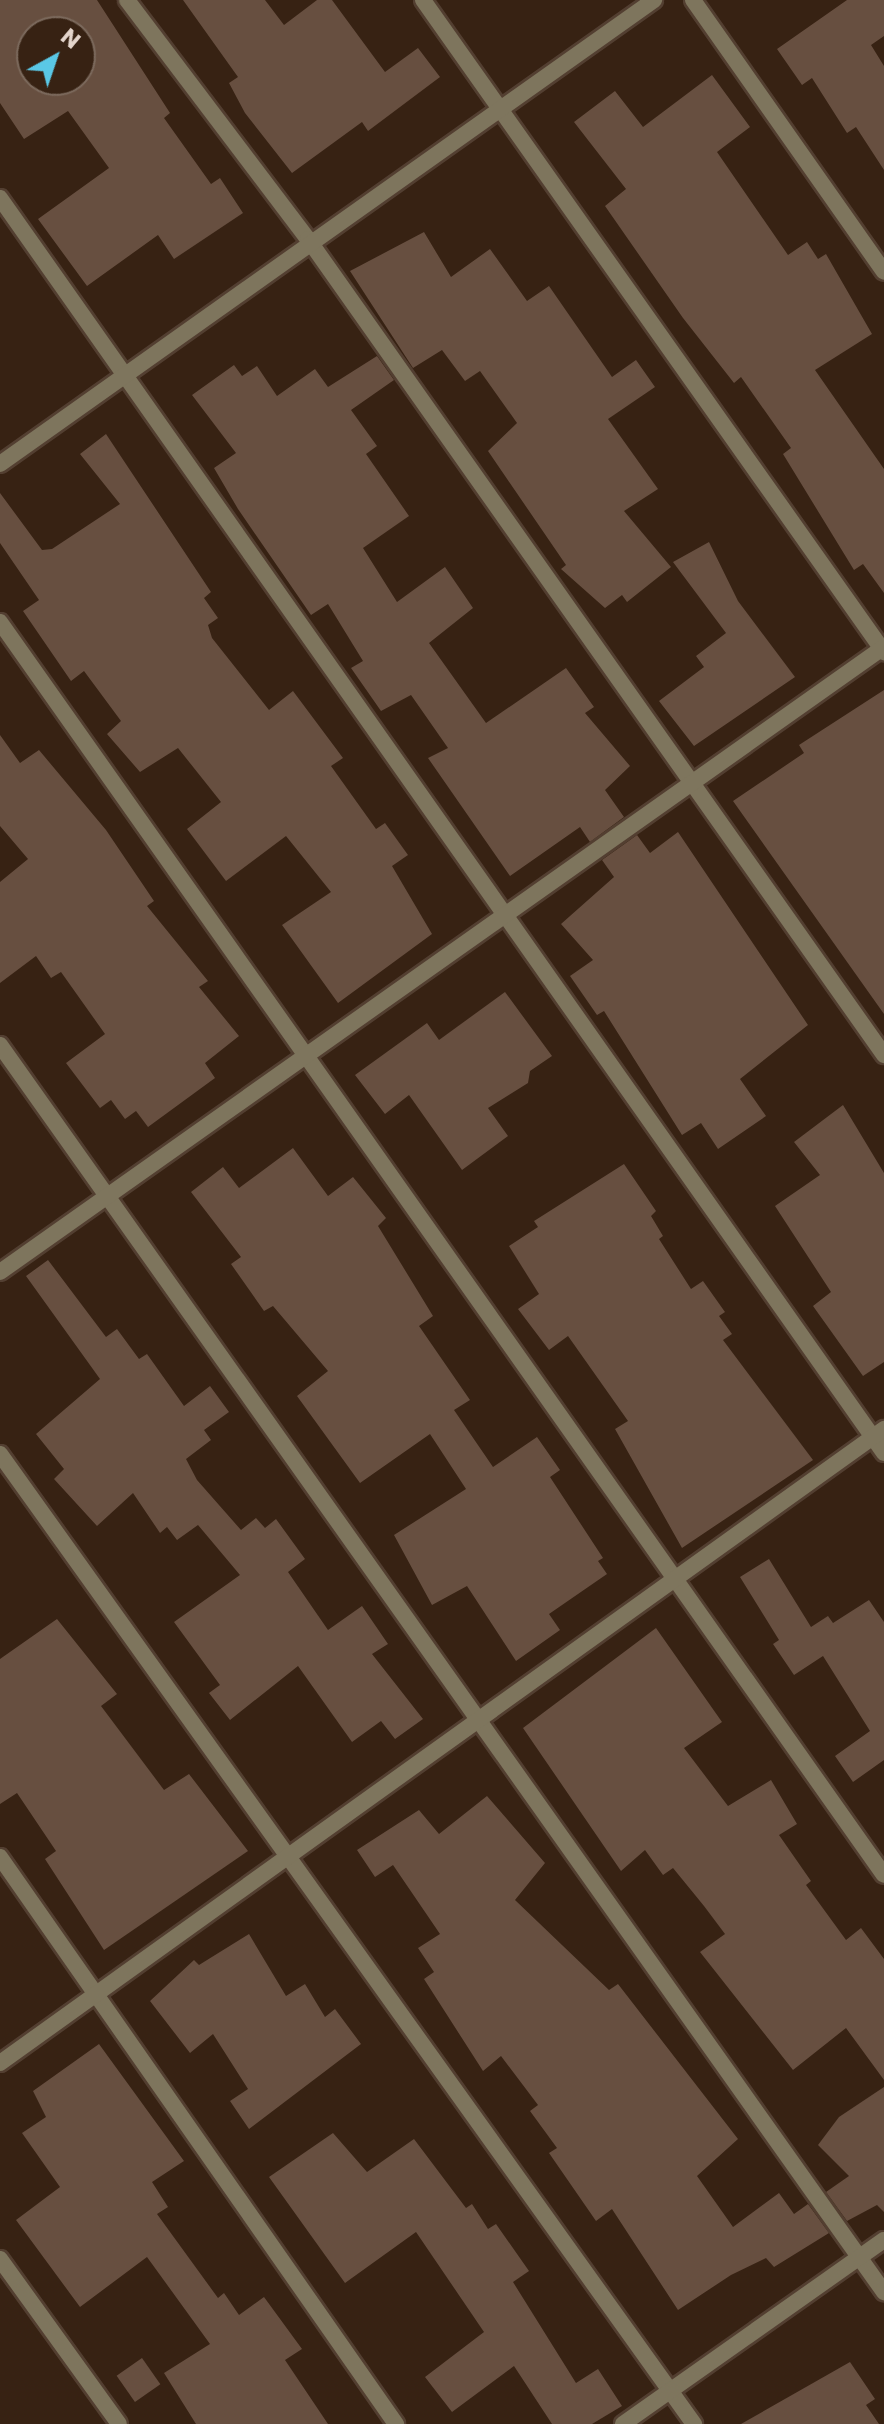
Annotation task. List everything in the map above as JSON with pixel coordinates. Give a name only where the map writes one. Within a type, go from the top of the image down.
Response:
[{"type":"street","points":[[127,0],[308,239],[689,783],[884,1055]]},
{"type":"street","points":[[0,1272],[308,1049],[883,650],[423,0]]},
{"type":"street","points":[[0,464],[308,239],[501,109],[654,0]]},
{"type":"street","points":[[693,0],[884,272]]},
{"type":"street","points":[[0,198],[127,371],[504,914],[878,1434],[884,1453]]},
{"type":"street","points":[[0,622],[308,1049],[884,1875]]},
{"type":"street","points":[[0,1045],[109,1194],[478,1722],[884,2292]]},
{"type":"street","points":[[0,2063],[295,1857],[478,1722],[681,1580],[878,1434]]},
{"type":"street","points":[[0,1454],[295,1857],[694,2424]]},
{"type":"street","points":[[0,1857],[396,2424]]},
{"type":"street","points":[[623,2424],[884,2240]]},
{"type":"street","points":[[0,2259],[119,2424]]},
{"type":"building","points":[[0,0],[97,0],[170,113],[164,118],[211,184],[220,178],[243,213],[174,259],[158,235],[87,286],[38,219],[109,168],[68,111],[24,139],[0,103]]},
{"type":"building","points":[[183,0],[265,0],[284,25],[317,0],[332,0],[385,72],[418,48],[440,77],[368,131],[362,122],[292,173],[245,113],[229,83],[238,77]]},
{"type":"building","points":[[847,0],[884,0],[884,36],[871,45],[884,66],[884,170],[856,127],[847,133],[812,78],[802,85],[777,49]]},
{"type":"building","points":[[712,75],[750,127],[717,152],[788,255],[807,242],[818,259],[826,254],[872,334],[815,370],[884,469],[884,593],[863,564],[854,570],[783,454],[791,448],[741,377],[734,383],[683,318],[605,206],[626,189],[574,122],[615,91],[643,127]]},
{"type":"building","points":[[424,232],[451,277],[490,249],[527,301],[549,286],[612,377],[636,360],[655,387],[608,419],[658,489],[624,511],[671,567],[627,602],[622,595],[605,608],[561,569],[566,565],[488,451],[517,423],[480,371],[465,381],[442,350],[413,368],[350,271]]},
{"type":"building","points":[[377,356],[394,380],[351,410],[377,446],[366,454],[409,516],[363,548],[397,602],[445,567],[473,608],[429,643],[486,723],[566,668],[594,707],[585,713],[630,766],[605,790],[624,817],[590,842],[580,827],[510,876],[428,758],[448,748],[411,695],[381,711],[351,668],[363,661],[328,604],[311,615],[238,509],[214,468],[236,453],[192,395],[234,365],[242,376],[257,366],[277,396],[315,369],[328,387]]},
{"type":"building","points":[[106,434],[211,592],[204,598],[218,618],[208,625],[212,638],[269,710],[293,691],[343,758],[331,766],[376,829],[385,823],[408,855],[392,866],[432,934],[338,1003],[282,925],[331,892],[286,836],[226,881],[187,829],[221,802],[178,748],[140,772],[107,734],[121,721],[84,671],[71,681],[23,611],[39,600],[0,543],[0,493],[42,550],[52,549],[120,504],[80,454]]},
{"type":"building","points":[[709,542],[738,601],[795,677],[694,746],[659,701],[704,667],[696,656],[726,633],[673,562]]},
{"type":"building","points":[[884,690],[884,1014],[733,801],[804,753],[799,745]]},
{"type":"building","points":[[0,735],[20,763],[39,750],[106,830],[154,901],[147,906],[208,981],[199,987],[239,1036],[205,1063],[215,1078],[148,1127],[136,1111],[125,1119],[111,1100],[100,1108],[66,1063],[105,1034],[61,972],[51,978],[36,956],[0,983],[0,882],[28,859],[0,826]]},
{"type":"building","points":[[678,832],[808,1025],[740,1079],[766,1116],[718,1149],[701,1123],[682,1135],[604,1011],[597,1015],[570,976],[593,960],[561,924],[614,877],[602,860],[637,835],[650,853]]},
{"type":"building","points":[[505,992],[552,1056],[530,1071],[528,1083],[488,1108],[508,1136],[462,1170],[409,1095],[385,1114],[355,1075],[427,1023],[439,1040]]},
{"type":"building","points":[[843,1105],[884,1173],[884,1362],[863,1376],[813,1306],[831,1292],[775,1206],[820,1175],[794,1142]]},
{"type":"building","points":[[293,1148],[328,1196],[353,1177],[386,1218],[378,1226],[433,1316],[419,1326],[470,1400],[454,1410],[493,1467],[537,1437],[560,1470],[550,1477],[603,1558],[598,1561],[607,1574],[549,1614],[560,1630],[516,1661],[467,1586],[432,1605],[394,1535],[466,1489],[430,1434],[360,1483],[297,1396],[328,1371],[273,1306],[264,1311],[231,1264],[241,1257],[191,1192],[223,1167],[239,1188]]},
{"type":"building","points":[[624,1164],[656,1211],[651,1216],[663,1236],[659,1239],[691,1289],[703,1281],[725,1312],[719,1316],[732,1334],[723,1340],[813,1460],[682,1548],[615,1429],[628,1421],[568,1336],[549,1350],[518,1309],[539,1294],[509,1246],[538,1227],[534,1221]]},
{"type":"building","points":[[48,1260],[106,1337],[117,1329],[139,1359],[147,1354],[184,1406],[210,1386],[229,1412],[204,1430],[211,1440],[186,1459],[197,1480],[241,1530],[256,1518],[265,1528],[276,1519],[305,1559],[288,1572],[328,1630],[362,1606],[388,1644],[372,1654],[423,1719],[395,1739],[381,1721],[352,1742],[298,1666],[230,1720],[209,1693],[220,1685],[174,1622],[240,1575],[198,1525],[177,1540],[167,1527],[160,1533],[133,1493],[97,1526],[54,1479],[64,1469],[36,1434],[100,1379],[26,1276]]},
{"type":"building","points":[[769,1559],[811,1627],[828,1616],[833,1623],[869,1600],[884,1622],[884,1760],[853,1782],[835,1756],[870,1731],[823,1656],[794,1675],[773,1644],[779,1640],[740,1577]]},
{"type":"building","points":[[57,1619],[117,1694],[101,1706],[164,1790],[189,1774],[248,1851],[104,1950],[45,1859],[56,1851],[17,1793],[0,1804],[0,1659]]},
{"type":"building","points":[[656,1628],[722,1722],[684,1748],[728,1806],[771,1780],[797,1824],[779,1835],[811,1881],[806,1885],[846,1940],[861,1928],[884,1959],[884,2080],[846,2028],[793,2070],[700,1952],[725,1934],[704,1906],[673,1868],[663,1875],[645,1850],[621,1871],[523,1728]]},
{"type":"building","points":[[487,1796],[545,1863],[515,1900],[609,1990],[618,1984],[738,2139],[697,2176],[733,2227],[779,2193],[794,2214],[808,2204],[829,2233],[774,2267],[766,2258],[731,2275],[678,2310],[612,2209],[596,2221],[549,2153],[557,2148],[530,2111],[538,2105],[501,2056],[483,2071],[424,1979],[434,1972],[418,1948],[440,1934],[393,1865],[375,1877],[357,1850],[419,1810],[439,1834]]},
{"type":"building","points":[[249,1934],[286,1996],[305,1984],[325,2017],[335,2009],[361,2044],[249,2129],[230,2101],[248,2089],[213,2034],[190,2053],[150,2001],[194,1960],[199,1965]]},
{"type":"building","points":[[99,2044],[184,2161],[152,2182],[168,2207],[157,2214],[218,2298],[224,2293],[239,2315],[264,2297],[302,2349],[285,2360],[328,2424],[196,2424],[164,2373],[210,2344],[147,2257],[80,2307],[16,2220],[60,2187],[22,2133],[46,2117],[33,2091]]},
{"type":"building","points":[[884,2087],[884,2212],[877,2205],[847,2221],[826,2192],[849,2176],[818,2145],[839,2117]]},
{"type":"building","points":[[333,2133],[367,2172],[414,2139],[466,2208],[472,2204],[488,2229],[496,2224],[529,2271],[513,2282],[576,2383],[598,2369],[622,2406],[592,2424],[552,2424],[514,2366],[452,2412],[425,2377],[484,2332],[416,2232],[345,2283],[269,2177]]},
{"type":"building","points":[[142,2358],[160,2384],[135,2402],[117,2376]]},
{"type":"building","points":[[850,2362],[875,2399],[866,2405],[879,2424],[741,2424]]}]
